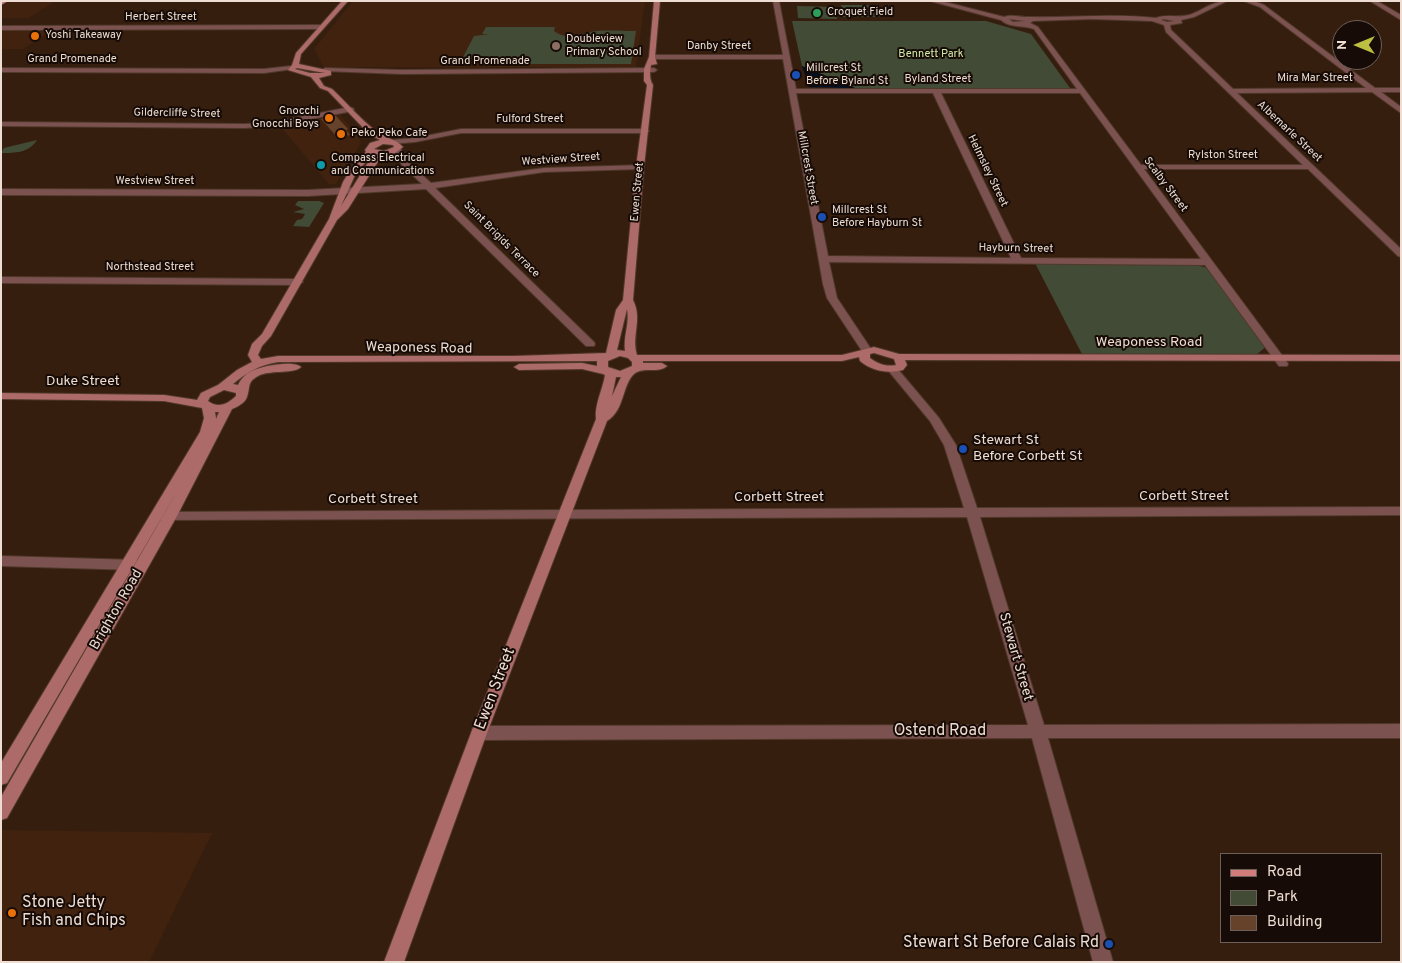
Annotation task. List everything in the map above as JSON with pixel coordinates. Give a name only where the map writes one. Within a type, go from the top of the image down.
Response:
[{"type":"main road","points":[[1,3],[5,1]]},
{"type":"main road","name":"Ewen Street","points":[[394,962],[479,733],[602,419],[601,412],[609,389],[608,372],[602,364],[609,356],[621,310],[628,300],[640,167],[650,85],[654,81],[651,72],[654,62],[652,58],[657,1]]},
{"type":"main road","points":[[294,69],[298,54],[344,2]]},
{"type":"main road","points":[[305,48],[307,52],[304,59],[310,66],[313,69],[327,73]]},
{"type":"main road","points":[[294,69],[310,66]]},
{"type":"main road","points":[[294,69],[314,76],[322,87],[330,90],[372,132],[400,151]]},
{"type":"main road","points":[[314,76],[327,73]]},
{"type":"main road","points":[[327,73],[325,77],[331,85],[330,90]]},
{"type":"main road","points":[[372,132],[372,148]]},
{"type":"main road","points":[[333,219],[335,207],[341,194],[362,159],[372,148],[389,142]]},
{"type":"main road","points":[[372,148],[386,153]]},
{"type":"main road","points":[[222,387],[245,368],[266,364],[266,336],[333,219],[345,207],[376,158],[386,153],[400,151]]},
{"type":"main road","name":"Ewen Street","points":[[602,419],[610,414],[633,363],[629,338],[634,322],[634,308],[628,300]]},
{"type":"main road","points":[[633,363],[842,358],[871,352],[897,364]]},
{"type":"main road","points":[[871,352],[864,359],[872,365]]},
{"type":"main road","name":"Weaponess Road","points":[[228,406],[239,400],[242,396],[243,384],[266,364],[514,360],[538,357],[575,360],[620,353],[633,363]]},
{"type":"main road","name":"Weaponess Road","points":[[897,364],[1281,361],[1401,358]]},
{"type":"main road","name":"Weaponess Road","points":[[1281,361],[1401,363]]},
{"type":"main road","name":"Weaponess Road","points":[[266,364],[360,363],[582,366],[608,372],[633,363]]},
{"type":"main road","points":[[633,363],[669,366],[897,364]]},
{"type":"main road","points":[[222,387],[233,387],[241,391]]},
{"type":"main road","name":"Duke Street","points":[[1,396],[164,398],[209,392],[222,387]]},
{"type":"main road","name":"Brighton Road","points":[[3,806],[143,565],[164,516],[206,432],[210,418],[202,399],[209,392]]},
{"type":"main road","name":"Duke Street","points":[[164,398],[216,409],[228,406]]},
{"type":"main road","name":"Brighton Road","points":[[1,778],[127,565],[164,516],[228,406]]},
{"type":"street","name":"Millcrest Street","points":[[776,1],[794,91],[803,154],[832,298],[871,352]]},
{"type":"street","points":[[933,1],[1006,19],[1017,17],[1026,21],[1100,17],[1155,19],[1164,17],[1176,19],[1192,16],[1224,1]]},
{"type":"street","points":[[1247,1],[1262,6],[1401,112]]},
{"type":"street","points":[[1373,1],[1401,18]]},
{"type":"street","points":[[1155,19],[1157,22],[1167,24],[1180,22],[1176,19]]},
{"type":"street","name":"Scalby Street","points":[[1026,21],[1036,28],[1281,361]]},
{"type":"street","name":"Albemarle Street","points":[[1167,24],[1168,31],[1229,91],[1401,254]]},
{"type":"street","name":"Herbert Street","points":[[1,28],[320,27]]},
{"type":"street","name":"Danby Street","points":[[652,58],[787,57]]},
{"type":"street","name":"Grand Promenade","points":[[1,70],[264,72],[294,69]]},
{"type":"street","name":"Grand Promenade","points":[[327,73],[351,71],[651,72]]},
{"type":"street","name":"Mira Mar Street","points":[[1229,91],[1401,90]]},
{"type":"street","name":"Byland Street","points":[[794,91],[1082,91]]},
{"type":"street","name":"Helmsley Street","points":[[936,91],[1017,260]]},
{"type":"street","name":"Gildercliffe Street","points":[[1,124],[245,126],[274,124],[350,109]]},
{"type":"street","name":"Fulford Street","points":[[389,142],[415,140],[461,131],[645,131]]},
{"type":"street","name":"Fulford Street","points":[[400,151],[415,140]]},
{"type":"street","name":"Saint Brigids Terrace","points":[[400,151],[405,164],[430,186],[495,253],[590,344]]},
{"type":"street","name":"Westview Street","points":[[1,192],[341,194],[430,186],[544,170],[640,167]]},
{"type":"street","name":"Rylston Street","points":[[1138,167],[1309,167]]},
{"type":"street","name":"Hayburn Street","points":[[823,259],[1209,262]]},
{"type":"street","name":"Northstead Street","points":[[1,280],[298,282]]},
{"type":"street","name":"Stewart Street","points":[[897,364],[944,432],[950,445],[1038,732],[1103,962]]},
{"type":"street","name":"Corbett Street","points":[[164,516],[1401,511]]},
{"type":"street","points":[[1,561],[143,565]]},
{"type":"street","name":"Ostend Road","points":[[479,733],[1401,731]]},
{"type":"shaded area","points":[[11,1],[55,1],[29,18],[1,18],[1,7]]},
{"type":"shaded area","points":[[353,1],[645,1],[636,67],[324,67],[314,49]]},
{"type":"shaded area","points":[[1,31],[51,31],[23,49],[1,49]]},
{"type":"shaded area","points":[[339,114],[359,136],[361,143],[336,184],[330,185],[280,126]]},
{"type":"shaded area","points":[[1,830],[212,833],[149,962],[1,962]]},
{"type":"green space","name":"Croquet Field","points":[[841,5],[878,5],[881,17],[843,17]]},
{"type":"green space","name":"Croquet Field","points":[[797,6],[835,7],[837,19],[798,18]]},
{"type":"green space","name":"Bennett Park","points":[[792,21],[986,21],[1031,34],[1070,88],[855,88],[802,66]]},
{"type":"green space","points":[[486,27],[555,27],[554,31],[569,36],[596,31],[636,31],[631,64],[480,64],[482,59],[462,59],[474,36],[490,34],[482,34]]},
{"type":"green space","points":[[37,140],[26,150],[1,153],[4,148]]},
{"type":"green space","points":[[298,201],[319,201],[324,203],[309,227],[293,226],[305,214],[293,212],[304,209],[295,205]]},
{"type":"green space","points":[[1184,262],[1208,268],[1267,346],[1256,355],[1083,356],[1035,263]]},
{"type":"water","points":[[802,66],[855,88],[809,87]]},
{"type":"building","points":[[336,116],[348,129],[346,130],[350,135],[337,137],[321,119]]},
{"type":"place","name":"Croquet Field","points":[[817,13]]},
{"type":"place","name":"Yoshi Takeaway","points":[[35,36]]},
{"type":"place","name":"Doubleview Primary School","points":[[556,46]]},
{"type":"place","name":"Millcrest St Before Byland St","points":[[796,75]]},
{"type":"place","name":"Gnocchi Gnocchi Boys","points":[[329,118]]},
{"type":"place","name":"Peko Peko Cafe","points":[[341,134]]},
{"type":"place","name":"Compass Electrical and Communications","points":[[321,165]]},
{"type":"place","name":"Millcrest St Before Hayburn St","points":[[822,217]]},
{"type":"place","name":"Stewart St Before Corbett St","points":[[963,449]]},
{"type":"place","name":"Stone Jetty Fish and Chips","points":[[12,913]]},
{"type":"place","name":"Stewart St Before Calais Rd","points":[[1109,944]]}]
